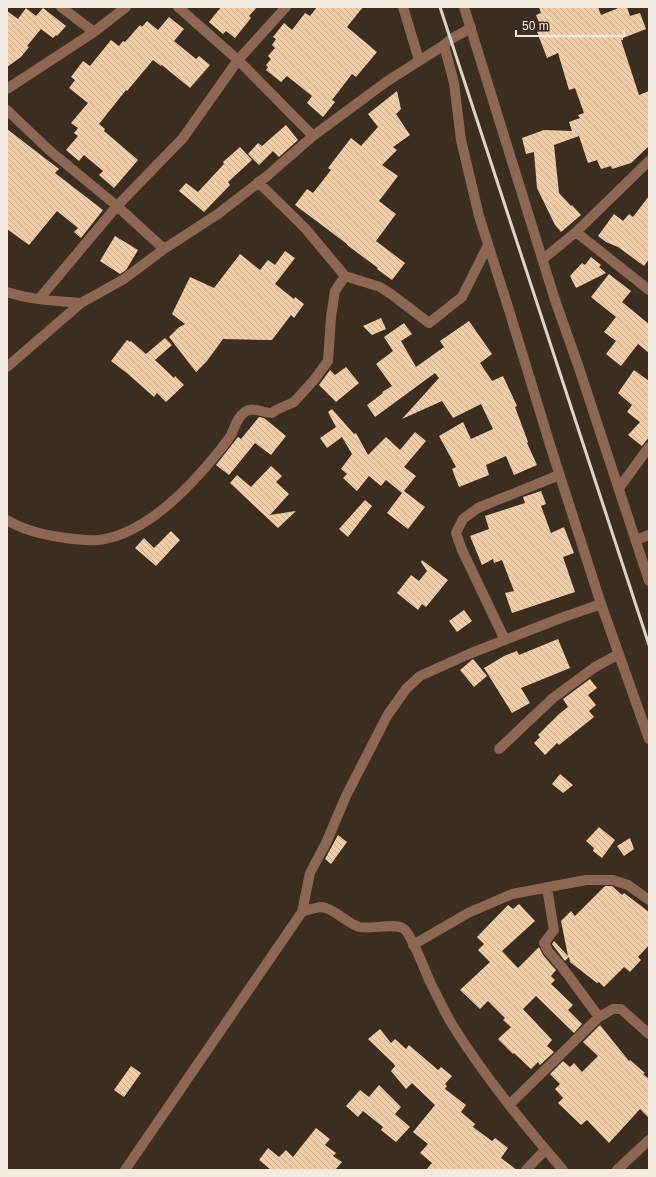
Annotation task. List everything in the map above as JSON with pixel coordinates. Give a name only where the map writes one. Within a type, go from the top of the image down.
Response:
[{"type":"street","points":[[61,7],[94,32]]},
{"type":"street","points":[[7,89],[94,32],[126,7]]},
{"type":"street","points":[[178,7],[238,60],[313,136]]},
{"type":"street","points":[[39,299],[117,206],[183,138],[238,60],[286,7]]},
{"type":"street","points":[[403,7],[419,60]]},
{"type":"street","points":[[464,7],[555,300],[649,581]]},
{"type":"street","points":[[7,367],[81,303],[124,279],[164,249],[218,214],[313,136],[386,82],[444,45],[450,39],[471,28]]},
{"type":"street","points":[[444,45],[454,83],[461,140],[479,216],[559,475],[601,604],[649,738]]},
{"type":"street","points":[[7,110],[48,150],[117,206],[164,249]]},
{"type":"street","points":[[543,259],[576,232],[649,161]]},
{"type":"street","points":[[258,182],[305,228],[345,276],[380,287],[429,323],[462,297],[488,245]]},
{"type":"street","points":[[576,232],[649,290]]},
{"type":"street","points":[[7,520],[15,525],[37,533],[78,540],[99,540],[126,532],[148,522],[168,506],[203,471],[222,449],[239,418],[246,411],[253,409],[272,413],[294,402],[314,380],[328,361],[331,317],[335,291],[345,276]]},
{"type":"street","points":[[7,292],[19,296],[39,299],[81,303]]},
{"type":"street","points":[[619,488],[649,447]]},
{"type":"street","points":[[505,640],[462,550],[456,533],[463,519],[478,508],[559,475]]},
{"type":"street","points":[[636,540],[649,535]]},
{"type":"street","points":[[125,1170],[302,912],[310,874],[387,716],[406,689],[420,676],[505,640],[601,604]]},
{"type":"street","points":[[498,749],[553,698],[595,667],[619,654]]},
{"type":"street","points":[[413,945],[468,913],[512,894],[586,880],[613,880],[628,885],[649,900]]},
{"type":"street","points":[[547,888],[554,930],[544,944],[599,1017]]},
{"type":"street","points":[[302,912],[322,907],[360,927],[369,928],[390,926],[403,928],[410,934],[413,945],[452,1024],[509,1105],[563,1170]]},
{"type":"street","points":[[509,1105],[599,1017],[613,1009],[621,1009],[649,1034]]},
{"type":"street","points":[[618,1170],[649,1140]]},
{"type":"street","points":[[526,1170],[545,1150]]},
{"type":"building","points":[[221,7],[257,7],[249,16],[251,18],[235,38],[226,31],[223,34],[209,22]]},
{"type":"building","points":[[317,7],[363,7],[347,27],[377,52],[356,77],[352,74],[332,100],[335,102],[323,117],[307,103],[312,96],[287,76],[281,82],[266,70],[268,67],[266,65],[271,59],[268,56],[275,48],[272,45],[276,39],[273,37],[284,23],[292,30],[305,13],[310,16]]},
{"type":"building","points":[[539,7],[598,7],[601,15],[621,7],[627,7],[630,16],[640,13],[646,29],[621,40],[639,95],[649,91],[649,146],[631,163],[612,169],[611,166],[601,169],[597,160],[588,163],[579,136],[554,145],[559,193],[581,215],[561,232],[555,225],[537,188],[534,152],[526,154],[522,138],[544,130],[572,131],[569,122],[580,118],[578,115],[584,113],[575,88],[569,90],[558,53],[547,58],[537,32],[542,30],[536,15],[541,13]]},
{"type":"building","points":[[26,8],[36,16],[43,8],[66,26],[57,36],[56,35],[53,38],[41,29],[27,46],[29,47],[21,57],[7,67],[7,11],[18,19]]},
{"type":"building","points":[[169,17],[184,29],[174,41],[196,59],[199,56],[210,65],[190,88],[162,65],[161,66],[153,60],[127,91],[126,90],[99,124],[105,129],[104,131],[138,160],[114,188],[99,175],[103,171],[84,155],[79,161],[66,150],[78,136],[74,133],[78,128],[71,123],[88,103],[69,88],[75,80],[71,77],[83,61],[90,66],[111,40],[119,46],[123,41],[125,42],[140,25],[142,27],[147,21],[158,30]]},
{"type":"building","points":[[397,91],[401,109],[396,114],[410,135],[393,147],[397,150],[382,165],[398,176],[379,201],[396,214],[376,241],[405,263],[392,280],[295,205],[307,189],[313,193],[331,170],[328,168],[351,138],[361,146],[378,127],[368,114]]},
{"type":"building","points":[[286,125],[298,140],[279,157],[273,151],[259,165],[248,154],[258,143],[262,146]]},
{"type":"building","points":[[7,129],[59,169],[55,173],[103,210],[81,238],[74,232],[78,228],[57,211],[29,245],[7,229]]},
{"type":"building","points":[[240,147],[252,160],[228,182],[230,185],[204,212],[179,191],[186,183],[198,192],[224,164],[223,162]]},
{"type":"building","points":[[649,196],[649,259],[644,266],[618,247],[606,242],[598,236],[614,214],[623,221],[629,214],[633,217]]},
{"type":"building","points":[[115,236],[138,250],[126,270],[120,274],[100,261]]},
{"type":"building","points":[[285,251],[295,258],[275,284],[294,299],[295,297],[304,304],[294,318],[291,315],[272,340],[223,339],[207,361],[196,372],[169,337],[178,328],[185,324],[172,314],[190,277],[214,288],[240,254],[260,270],[268,260],[275,265]]},
{"type":"building","points":[[591,257],[601,265],[599,267],[606,273],[576,288],[570,276],[582,263],[585,265]]},
{"type":"building","points":[[609,274],[631,291],[622,302],[649,324],[649,353],[638,344],[621,366],[606,354],[616,341],[604,332],[616,317],[591,297]]},
{"type":"building","points":[[381,318],[386,329],[372,335],[363,326]]},
{"type":"building","points":[[469,321],[492,354],[480,363],[492,381],[503,376],[517,406],[515,407],[528,442],[527,443],[537,465],[514,475],[506,456],[486,465],[489,475],[459,487],[452,469],[456,467],[439,436],[463,422],[471,439],[493,429],[481,404],[453,418],[442,401],[402,419],[439,378],[435,373],[375,417],[367,405],[383,393],[382,392],[392,386],[376,364],[393,351],[384,337],[404,323],[412,334],[401,341],[416,367],[444,347],[440,341]]},
{"type":"building","points":[[165,338],[172,345],[155,360],[174,378],[175,376],[184,385],[166,402],[157,393],[154,397],[111,361],[127,340],[130,342],[131,341],[146,354]]},
{"type":"building","points":[[346,367],[359,383],[336,402],[319,385],[330,370],[335,375]]},
{"type":"building","points":[[634,370],[649,381],[649,437],[642,446],[628,435],[640,422],[627,412],[632,405],[618,393]]},
{"type":"building","points":[[332,409],[354,434],[356,433],[368,455],[386,437],[400,450],[415,432],[426,441],[404,467],[416,476],[404,491],[425,507],[408,529],[387,513],[402,493],[386,480],[381,486],[369,476],[357,491],[343,478],[347,474],[341,469],[352,454],[342,437],[327,448],[320,438],[336,427],[328,412]]},
{"type":"building","points":[[259,417],[264,418],[286,436],[271,455],[255,443],[229,475],[216,465],[238,437],[241,439]]},
{"type":"building","points":[[271,466],[282,476],[276,482],[289,494],[270,515],[296,511],[278,528],[230,483],[237,475],[251,487]]},
{"type":"building","points":[[541,491],[546,504],[541,506],[551,533],[564,527],[574,553],[563,557],[575,592],[512,613],[505,593],[514,591],[502,560],[494,563],[493,559],[482,565],[470,536],[489,529],[485,516],[525,503],[523,497]]},
{"type":"building","points":[[365,500],[372,506],[348,537],[339,529]]},
{"type":"building","points":[[171,531],[180,540],[156,566],[135,548],[144,538],[154,548]]},
{"type":"building","points":[[422,560],[448,580],[426,607],[422,604],[418,610],[397,593],[411,575],[419,581],[427,571],[421,562]]},
{"type":"building","points":[[464,610],[472,621],[457,632],[449,621]]},
{"type":"building","points":[[558,639],[570,668],[521,688],[530,703],[512,713],[484,668],[504,656],[517,651],[519,655]]},
{"type":"building","points":[[473,659],[487,676],[474,687],[460,670]]},
{"type":"building","points":[[590,679],[597,688],[588,695],[596,705],[589,711],[594,717],[559,745],[557,743],[545,755],[534,743],[540,737],[538,735],[568,707],[563,699]]},
{"type":"building","points":[[560,774],[573,785],[563,793],[552,784]]},
{"type":"building","points":[[599,827],[615,840],[602,858],[593,851],[594,848],[586,841]]},
{"type":"building","points":[[338,835],[347,842],[331,864],[325,859]]},
{"type":"building","points":[[630,838],[634,849],[624,856],[617,846]]},
{"type":"building","points":[[605,886],[612,886],[622,895],[624,893],[649,912],[649,945],[638,957],[641,960],[630,972],[624,967],[604,987],[570,962],[569,957],[565,961],[552,944],[554,941],[568,956],[561,921],[571,911],[575,916]]},
{"type":"building","points":[[519,904],[535,921],[502,951],[518,968],[539,947],[543,955],[556,970],[551,976],[555,980],[551,984],[573,1005],[568,1010],[582,1024],[574,1033],[536,996],[523,1009],[552,1040],[547,1046],[554,1052],[540,1065],[538,1062],[531,1069],[498,1039],[511,1027],[503,1020],[505,1018],[488,1001],[480,1009],[460,990],[490,962],[478,950],[484,944],[477,937],[508,905],[513,909]]},
{"type":"building","points":[[600,1025],[629,1061],[630,1060],[645,1073],[643,1074],[649,1079],[649,1118],[640,1109],[609,1143],[587,1120],[581,1125],[558,1103],[563,1098],[555,1089],[560,1084],[550,1074],[563,1061],[570,1067],[574,1063],[582,1072],[598,1056],[583,1042]]},
{"type":"building","points":[[380,1029],[391,1043],[395,1039],[406,1049],[409,1045],[438,1070],[441,1067],[452,1076],[445,1084],[447,1086],[445,1089],[466,1105],[461,1112],[475,1124],[473,1127],[492,1141],[495,1138],[508,1148],[501,1158],[517,1170],[426,1170],[432,1163],[420,1153],[428,1144],[413,1132],[435,1105],[412,1083],[406,1089],[391,1071],[395,1066],[394,1064],[368,1039]]},
{"type":"building","points":[[131,1066],[141,1073],[124,1097],[114,1090]]},
{"type":"building","points":[[379,1085],[401,1107],[395,1114],[410,1127],[396,1142],[381,1130],[383,1127],[363,1111],[358,1117],[346,1106],[360,1090],[369,1097]]},
{"type":"building","points":[[316,1128],[330,1139],[325,1145],[336,1153],[333,1156],[342,1162],[335,1170],[271,1170],[259,1160],[268,1148],[279,1157],[286,1150],[293,1157]]},
{"type":"railway","points":[[440,7],[649,645]]}]
